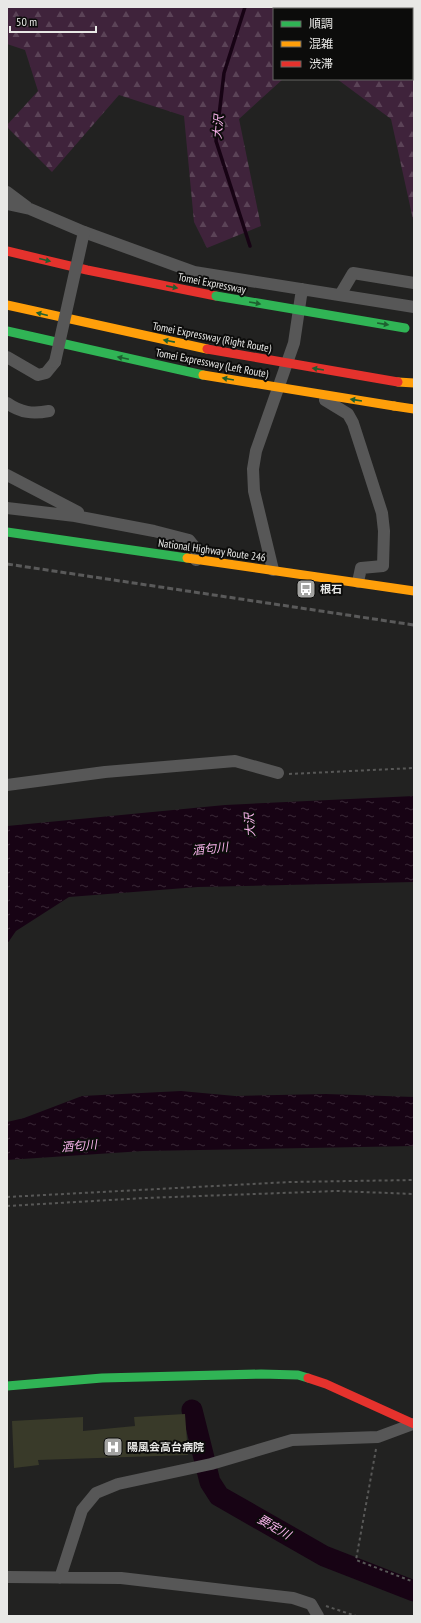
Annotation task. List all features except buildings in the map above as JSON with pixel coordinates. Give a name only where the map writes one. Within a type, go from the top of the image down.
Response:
[{"type":"main road","name":"Tomei Expressway","points":[[7,251],[87,270],[216,296],[410,328]]},
{"type":"main road","name":"Tomei Expressway (Right Route)","points":[[7,305],[128,333],[398,382],[414,383]]},
{"type":"main road","name":"Tomei Expressway (Left Route)","points":[[7,331],[203,375],[414,409]]},
{"type":"main road","name":"National Highway Route 246","points":[[7,532],[414,591]]},
{"type":"main road","points":[[7,1386],[102,1378],[261,1374],[298,1375],[326,1384],[413,1424]]},
{"type":"street","points":[[7,192],[30,209]]},
{"type":"street","points":[[7,204],[30,209],[84,232],[194,272],[414,307]]},
{"type":"street","points":[[7,357],[38,375],[46,373],[55,362],[84,232]]},
{"type":"street","points":[[340,295],[353,273],[414,283]]},
{"type":"street","points":[[272,570],[254,491],[253,470],[256,450],[294,343],[302,289]]},
{"type":"street","points":[[283,375],[348,414],[353,423],[382,513],[384,531],[383,566],[361,568],[358,582]]},
{"type":"street","points":[[7,404],[15,409],[34,414],[49,411]]},
{"type":"street","points":[[7,475],[78,512],[80,517]]},
{"type":"street","points":[[7,508],[80,517],[154,531],[189,540],[197,550],[196,560]]},
{"type":"street","points":[[7,785],[105,772],[236,761],[278,773]]},
{"type":"street","points":[[60,1578],[82,1510],[96,1493],[118,1484],[211,1464],[292,1440],[378,1437],[413,1424]]},
{"type":"street","points":[[7,1577],[121,1578],[293,1598],[311,1604],[318,1616]]},
{"type":"path","points":[[278,773],[302,774],[414,768]]},
{"type":"path","points":[[7,1197],[283,1182],[414,1180]]},
{"type":"path","points":[[7,1206],[145,1198],[337,1191],[414,1194]]},
{"type":"path","points":[[378,1437],[356,1560],[414,1582]]},
{"type":"path","points":[[311,1604],[321,1604],[356,1616]]},
{"type":"green space","points":[[7,7],[414,7],[414,224],[391,119],[338,80],[413,80],[413,8],[273,8],[273,80],[282,80],[239,119],[261,226],[207,248],[194,222],[184,116],[119,95],[52,172],[7,127],[7,125],[38,91],[25,50],[7,44]]},
{"type":"water","name":"酒匂川","points":[[414,796],[414,882],[198,887],[69,897],[16,931],[7,944],[7,826],[225,805]]},
{"type":"water","name":"酒匂川","points":[[181,1091],[235,1096],[326,1094],[414,1097],[414,1146],[143,1151],[7,1160],[7,1122],[24,1118],[82,1096]]},
{"type":"waterway","name":"大沢","points":[[245,7],[224,73],[216,141],[250,246]]},
{"type":"waterway","name":"要定川","points":[[192,1410],[210,1482],[219,1496],[324,1556],[414,1591]]},
{"type":"railway","points":[[7,564],[414,625]]},
{"type":"traffic: fast","points":[[216,296],[405,328]]},
{"type":"traffic: fast","points":[[7,331],[203,375]]},
{"type":"traffic: fast","points":[[7,532],[187,558]]},
{"type":"traffic: fast","points":[[7,1386],[102,1378],[261,1374],[298,1375],[308,1378]]},
{"type":"traffic: slow","points":[[7,305],[207,349]]},
{"type":"traffic: slow","points":[[203,375],[394,406]]},
{"type":"traffic: slow","points":[[398,382],[414,383]]},
{"type":"traffic: slow","points":[[394,406],[414,409]]},
{"type":"traffic: slow","points":[[187,558],[414,591]]},
{"type":"traffic: jam","points":[[7,251],[87,270],[216,296]]},
{"type":"traffic: jam","points":[[207,349],[398,382]]},
{"type":"traffic: jam","points":[[308,1378],[326,1384],[414,1424]]},
{"type":"place","name":"根石","points":[[306,589]]},
{"type":"place","name":"陽風会高台病院","points":[[113,1447]]}]
